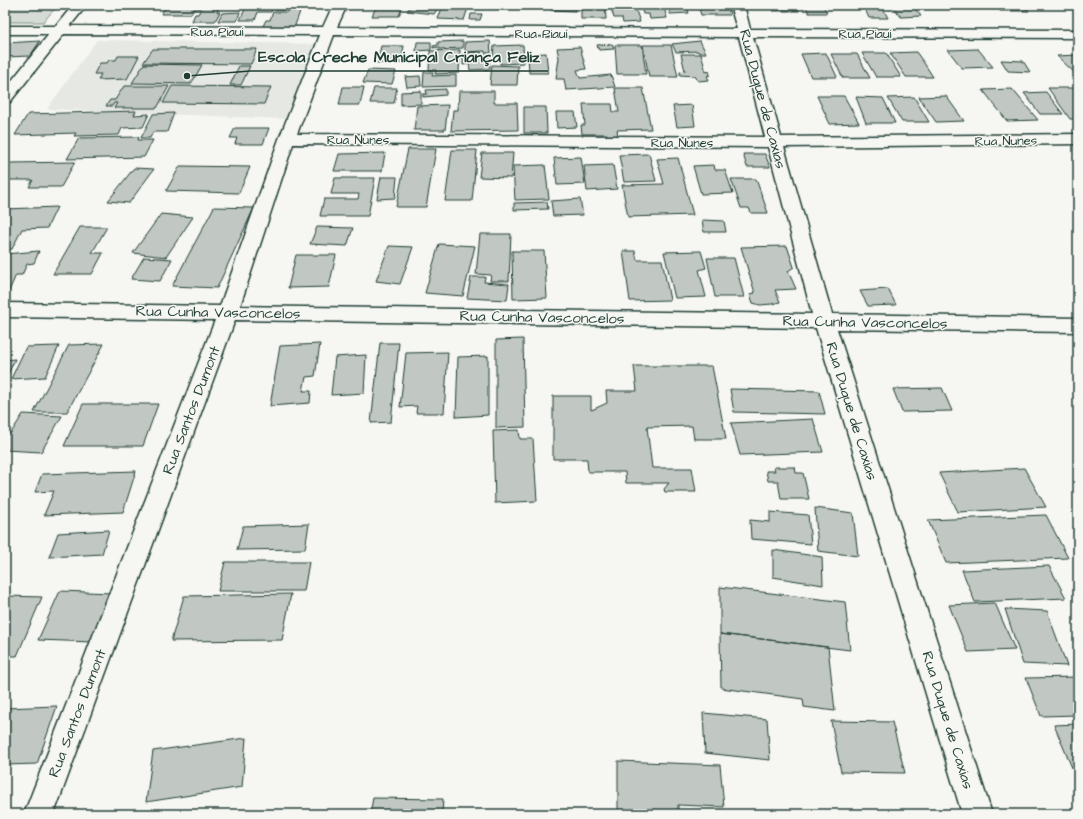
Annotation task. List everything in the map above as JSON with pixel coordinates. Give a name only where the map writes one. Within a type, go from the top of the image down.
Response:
[{"type":"street","points":[[5,99],[80,5]]},
{"type":"street","name":"Rua Santos Dumont","points":[[39,814],[228,312],[287,139],[328,32],[340,5]]},
{"type":"street","name":"Rua Duque de Caxias","points":[[737,5],[824,322],[976,814]]},
{"type":"street","name":"Rua Piauí","points":[[5,30],[746,34],[1078,34]]},
{"type":"street","name":"Rua Nunes","points":[[287,139],[775,142],[1078,139]]},
{"type":"street","name":"Rua Cunha Vasconcelos","points":[[5,310],[1078,325]]},
{"type":"shaded area","points":[[5,5],[58,5],[43,22],[5,22]]},
{"type":"shaded area","points":[[97,40],[314,44],[288,119],[47,109]]},
{"type":"building","points":[[167,5],[220,5],[217,12],[220,12],[215,21],[192,21],[195,14],[198,14],[201,9],[194,9],[191,14],[161,14]]},
{"type":"building","points":[[223,5],[242,5],[241,8],[222,7]]},
{"type":"building","points":[[247,5],[274,5],[271,12],[258,12],[255,20],[240,20]]},
{"type":"building","points":[[276,5],[289,5],[283,10],[275,10]]},
{"type":"building","points":[[377,5],[403,5],[399,16],[372,16]]},
{"type":"building","points":[[412,5],[440,5],[434,14],[407,11]]},
{"type":"building","points":[[443,5],[469,5],[464,20],[438,19]]},
{"type":"building","points":[[552,5],[576,5],[575,11],[551,10]]},
{"type":"building","points":[[581,5],[605,5],[606,19],[581,19]]},
{"type":"building","points":[[610,5],[634,5],[640,22],[623,23],[622,18],[614,18]]},
{"type":"building","points":[[637,5],[663,5],[667,18],[650,19],[649,14],[643,14],[642,10],[638,10]]},
{"type":"building","points":[[668,5],[686,5],[689,13],[670,14]]},
{"type":"building","points":[[698,5],[727,5],[730,15],[701,15]]},
{"type":"building","points":[[770,5],[796,5],[799,11],[773,11]]},
{"type":"building","points":[[805,5],[823,5],[827,13],[809,13]]},
{"type":"building","points":[[863,5],[881,5],[888,18],[869,18]]},
{"type":"building","points":[[892,5],[912,5],[921,16],[901,17]]},
{"type":"building","points":[[995,5],[1023,5],[1029,11],[1000,11]]},
{"type":"building","points":[[289,9],[301,9],[294,28],[262,28],[266,20],[270,20],[273,12],[288,12]]},
{"type":"building","points":[[240,12],[237,21],[218,21],[222,13]]},
{"type":"building","points":[[471,14],[482,14],[480,20],[470,20]]},
{"type":"building","points":[[40,41],[30,56],[5,57],[5,43]]},
{"type":"building","points":[[463,41],[463,48],[433,48],[433,46],[438,45],[438,42]]},
{"type":"building","points":[[490,41],[491,53],[485,53],[485,51],[465,52],[465,42]]},
{"type":"building","points":[[700,41],[706,53],[699,53],[698,51],[676,52],[672,44]]},
{"type":"building","points":[[417,42],[431,42],[431,50],[416,51]]},
{"type":"building","points":[[612,44],[614,49],[599,50],[597,45]]},
{"type":"building","points":[[523,45],[524,63],[500,64],[500,57],[493,57],[494,46]]},
{"type":"building","points":[[615,45],[642,45],[646,74],[617,74]]},
{"type":"building","points":[[643,45],[671,45],[678,77],[649,77]]},
{"type":"building","points":[[381,46],[404,46],[401,63],[377,63]]},
{"type":"building","points":[[580,47],[586,69],[577,70],[580,78],[611,75],[615,87],[566,90],[564,79],[556,79],[559,58],[557,48]]},
{"type":"building","points":[[153,49],[257,49],[251,64],[143,63]]},
{"type":"building","points":[[978,49],[993,67],[962,68],[948,50]]},
{"type":"building","points":[[460,50],[459,73],[435,74],[436,70],[429,70],[430,51]]},
{"type":"building","points":[[481,52],[482,55],[489,55],[490,69],[470,70],[469,64],[463,65],[463,53]]},
{"type":"building","points":[[916,52],[933,77],[906,77],[890,53]]},
{"type":"building","points":[[546,53],[548,73],[529,73],[528,54]]},
{"type":"building","points":[[826,53],[837,77],[811,77],[801,54]]},
{"type":"building","points":[[862,53],[886,53],[901,77],[876,77]]},
{"type":"building","points":[[681,54],[701,54],[706,72],[709,71],[710,75],[707,76],[709,80],[698,81],[695,76],[680,75],[680,72],[685,71]]},
{"type":"building","points":[[831,54],[857,54],[870,78],[843,78]]},
{"type":"building","points":[[1078,55],[1078,76],[1057,56]]},
{"type":"building","points":[[118,56],[139,56],[127,79],[98,80],[101,74],[94,74],[100,63],[107,63],[109,60],[116,60]]},
{"type":"building","points":[[1001,60],[1023,61],[1030,72],[1008,71]]},
{"type":"building","points":[[144,64],[202,65],[191,84],[132,83]]},
{"type":"building","points":[[492,65],[518,66],[517,85],[490,85]]},
{"type":"building","points":[[239,66],[250,66],[241,85],[230,85]]},
{"type":"building","points":[[368,70],[396,71],[392,84],[363,83]]},
{"type":"building","points":[[424,72],[433,72],[432,76],[456,75],[456,86],[423,87]]},
{"type":"building","points":[[420,76],[421,86],[407,87],[405,77]]},
{"type":"building","points":[[124,86],[169,86],[157,108],[114,108],[117,103],[114,103],[112,106],[106,106],[110,100],[115,100]]},
{"type":"building","points":[[172,86],[271,87],[264,104],[163,103]]},
{"type":"building","points":[[343,87],[364,87],[360,105],[339,105]]},
{"type":"building","points":[[374,88],[397,88],[394,103],[370,103]]},
{"type":"building","points":[[615,88],[643,88],[651,129],[617,130],[618,136],[607,137],[607,134],[582,134],[581,125],[585,125],[583,104],[612,104],[613,112],[619,112]]},
{"type":"building","points":[[1048,88],[1076,88],[1078,90],[1078,119],[1070,119]]},
{"type":"building","points":[[446,89],[446,95],[423,97],[423,94],[427,94],[426,90]]},
{"type":"building","points":[[1012,89],[1038,120],[1007,121],[983,90]]},
{"type":"building","points":[[421,91],[421,104],[401,105],[401,92]]},
{"type":"building","points":[[459,91],[494,91],[494,103],[517,103],[518,130],[451,131],[453,110],[458,110]]},
{"type":"building","points":[[1046,92],[1063,114],[1040,114],[1024,93]]},
{"type":"building","points":[[817,96],[844,96],[859,123],[830,124]]},
{"type":"building","points":[[946,96],[964,121],[936,122],[919,97]]},
{"type":"building","points":[[856,97],[883,98],[895,123],[866,123]]},
{"type":"building","points":[[914,97],[929,122],[902,122],[888,98]]},
{"type":"building","points":[[448,105],[445,130],[414,130],[417,106]]},
{"type":"building","points":[[692,105],[695,126],[677,127],[673,106]]},
{"type":"building","points":[[524,107],[546,107],[547,133],[524,133]]},
{"type":"building","points":[[136,111],[134,115],[149,114],[143,127],[122,128],[119,135],[74,136],[76,133],[15,135],[28,114]]},
{"type":"building","points":[[556,112],[575,112],[577,127],[557,128]]},
{"type":"building","points":[[174,113],[167,132],[153,132],[150,138],[141,138],[153,114]]},
{"type":"building","points":[[235,128],[269,128],[263,144],[235,144],[237,138],[230,138]]},
{"type":"building","points":[[139,137],[138,140],[153,140],[144,157],[67,159],[79,138]]},
{"type":"building","points":[[408,149],[436,149],[426,207],[396,207]]},
{"type":"building","points":[[452,150],[477,150],[472,201],[445,201]]},
{"type":"building","points":[[385,153],[382,171],[334,171],[339,154]]},
{"type":"building","points":[[482,153],[513,153],[511,178],[479,177]]},
{"type":"building","points":[[649,154],[656,181],[624,182],[619,155]]},
{"type":"building","points":[[743,154],[765,154],[770,167],[747,167]]},
{"type":"building","points":[[581,157],[585,184],[557,185],[554,158]]},
{"type":"building","points":[[678,158],[693,215],[628,217],[622,185],[664,184],[657,159]]},
{"type":"building","points":[[75,162],[61,187],[29,187],[33,180],[5,180],[5,170],[10,163]]},
{"type":"building","points":[[545,165],[549,199],[515,200],[513,166]]},
{"type":"building","points":[[613,165],[617,189],[587,191],[584,166]]},
{"type":"building","points":[[714,165],[715,170],[725,170],[733,193],[701,194],[693,166]]},
{"type":"building","points":[[180,166],[250,167],[239,193],[166,191]]},
{"type":"building","points":[[134,168],[154,169],[129,203],[108,201]]},
{"type":"building","points":[[381,177],[397,177],[395,198],[377,199]]},
{"type":"building","points":[[335,178],[375,178],[368,216],[320,216],[324,199],[358,199],[359,194],[331,194]]},
{"type":"building","points":[[731,179],[756,179],[768,213],[751,213],[749,208],[741,208]]},
{"type":"building","points":[[580,199],[583,215],[553,216],[551,201]]},
{"type":"building","points":[[547,202],[548,209],[514,210],[514,203]]},
{"type":"building","points":[[57,207],[47,228],[22,229],[12,249],[5,250],[5,209]]},
{"type":"building","points":[[214,207],[254,208],[217,288],[172,286]]},
{"type":"building","points":[[161,214],[193,217],[166,257],[133,253]]},
{"type":"building","points":[[702,220],[724,221],[726,232],[704,232]]},
{"type":"building","points":[[80,227],[107,227],[92,253],[103,253],[92,274],[53,274]]},
{"type":"building","points":[[317,227],[353,228],[347,246],[310,244]]},
{"type":"building","points":[[480,234],[511,234],[509,281],[490,281],[491,275],[476,274]]},
{"type":"building","points":[[439,244],[475,246],[463,296],[425,293]]},
{"type":"building","points":[[389,246],[413,247],[400,284],[376,281]]},
{"type":"building","points":[[787,246],[794,267],[788,271],[796,289],[775,290],[780,302],[760,305],[753,303],[750,294],[755,293],[741,247]]},
{"type":"building","points":[[39,251],[34,263],[27,264],[22,275],[16,275],[5,300],[5,254]]},
{"type":"building","points":[[512,251],[544,251],[547,298],[513,299]]},
{"type":"building","points":[[623,251],[635,251],[637,260],[662,260],[670,300],[630,301]]},
{"type":"building","points":[[701,251],[706,268],[699,270],[706,297],[675,298],[664,252]]},
{"type":"building","points":[[296,255],[336,255],[329,287],[288,288]]},
{"type":"building","points":[[144,257],[172,259],[160,281],[131,279]]},
{"type":"building","points":[[707,258],[734,258],[744,297],[715,297]]},
{"type":"building","points":[[471,277],[485,277],[484,282],[509,284],[507,300],[467,298]]},
{"type":"building","points":[[888,289],[896,305],[868,306],[860,291]]},
{"type":"building","points":[[523,339],[525,427],[496,428],[496,340]]},
{"type":"building","points":[[380,343],[399,343],[391,422],[371,423]]},
{"type":"building","points":[[104,344],[67,412],[34,412],[69,345]]},
{"type":"building","points":[[320,344],[315,376],[306,377],[303,391],[311,391],[310,403],[270,406],[280,346]]},
{"type":"building","points":[[59,346],[45,377],[11,379],[26,347]]},
{"type":"building","points":[[448,352],[444,413],[416,413],[417,406],[400,407],[406,353]]},
{"type":"building","points":[[366,355],[364,393],[331,395],[335,357]]},
{"type":"building","points":[[488,356],[488,415],[456,417],[458,357]]},
{"type":"building","points":[[15,359],[5,381],[5,360]]},
{"type":"building","points":[[634,366],[712,366],[726,439],[694,439],[692,426],[647,427],[652,468],[692,468],[696,492],[665,492],[664,489],[669,483],[626,483],[625,472],[588,472],[587,459],[553,459],[553,396],[591,396],[591,410],[594,409],[607,403],[606,391],[637,391]]},
{"type":"building","points":[[942,388],[952,411],[902,412],[893,389]]},
{"type":"building","points":[[730,389],[819,391],[825,414],[734,412]]},
{"type":"building","points":[[83,404],[158,404],[143,446],[64,446]]},
{"type":"building","points":[[23,414],[62,416],[41,452],[5,450],[5,433],[11,433]]},
{"type":"building","points":[[813,419],[823,452],[740,455],[731,423]]},
{"type":"building","points":[[519,430],[520,439],[533,439],[537,501],[495,503],[493,431]]},
{"type":"building","points":[[774,467],[795,467],[796,473],[803,473],[809,499],[781,499],[778,481],[768,481],[766,471],[775,471]]},
{"type":"building","points":[[1024,468],[1046,507],[958,512],[939,473]]},
{"type":"building","points":[[136,471],[123,512],[44,515],[54,491],[35,492],[42,474]]},
{"type":"building","points":[[815,508],[853,513],[858,556],[818,551]]},
{"type":"building","points":[[770,512],[808,515],[811,544],[751,539],[750,520],[770,522]]},
{"type":"building","points":[[1046,515],[1068,558],[946,563],[928,520]]},
{"type":"building","points":[[309,524],[305,549],[237,550],[243,526]]},
{"type":"building","points":[[109,530],[102,554],[49,557],[58,533]]},
{"type":"building","points":[[773,550],[822,557],[823,585],[773,577]]},
{"type":"building","points":[[225,562],[309,562],[304,591],[218,591]]},
{"type":"building","points":[[1049,566],[1066,598],[975,602],[962,570]]},
{"type":"building","points":[[720,587],[845,602],[850,650],[720,634]]},
{"type":"building","points":[[60,591],[112,593],[92,642],[38,640]]},
{"type":"building","points":[[291,594],[282,640],[171,641],[184,596]]},
{"type":"building","points":[[5,596],[42,597],[17,656],[5,656]]},
{"type":"building","points":[[995,603],[1015,650],[968,652],[949,605]]},
{"type":"building","points":[[1005,609],[1047,611],[1067,666],[1023,664]]},
{"type":"building","points":[[720,634],[828,647],[835,711],[804,707],[803,699],[721,688]]},
{"type":"building","points":[[1078,677],[1078,715],[1041,716],[1026,678]]},
{"type":"building","points":[[57,706],[37,764],[5,765],[5,708]]},
{"type":"building","points":[[703,713],[767,719],[770,760],[705,753]]},
{"type":"building","points":[[831,721],[892,722],[905,773],[841,772]]},
{"type":"building","points":[[1078,724],[1078,782],[1054,725]]},
{"type":"building","points":[[246,738],[242,787],[146,802],[153,751]]},
{"type":"building","points":[[618,761],[720,765],[724,807],[678,805],[678,814],[658,814],[658,811],[618,810]]},
{"type":"building","points":[[373,798],[443,799],[442,814],[370,814]]},
{"type":"place","name":"Escola Creche Municipal Criança Feliz","points":[[187,76]]}]
